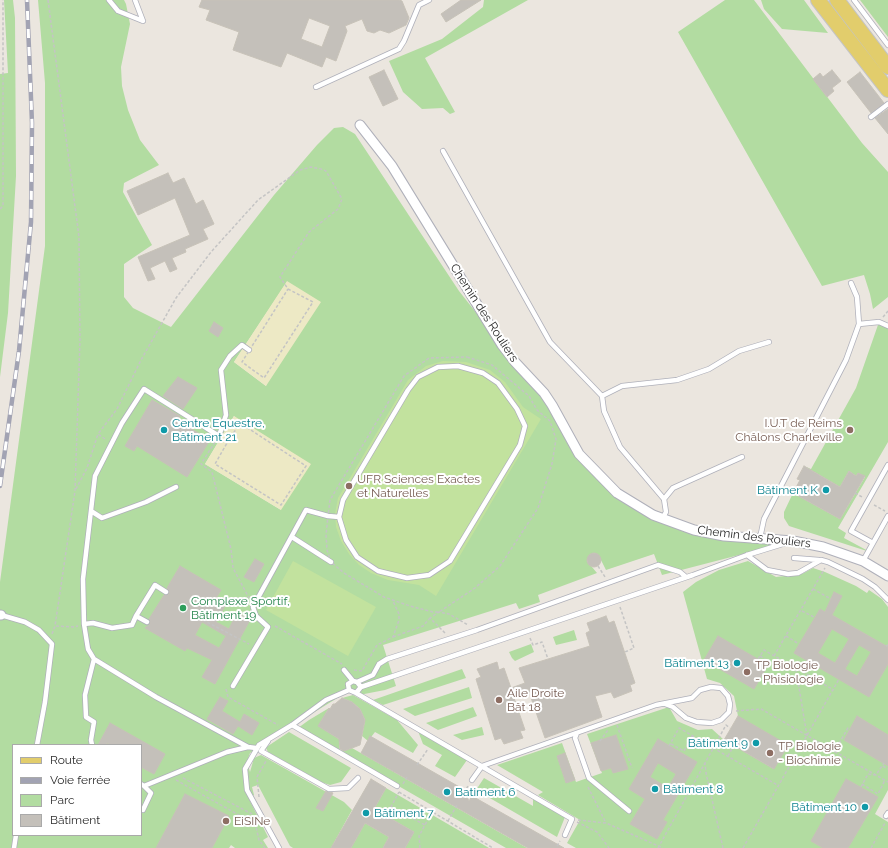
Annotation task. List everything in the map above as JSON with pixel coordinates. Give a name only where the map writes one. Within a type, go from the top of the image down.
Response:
[{"type":"main road","points":[[818,0],[888,90]]},
{"type":"main road","points":[[837,0],[888,67]]},
{"type":"street","name":"Chemin des Rouliers","points":[[360,124],[392,166],[502,345],[515,362],[544,393],[579,454],[617,493],[634,505],[662,519],[694,530],[709,533],[793,541],[837,550],[863,561],[888,576]]},
{"type":"lane","points":[[109,0],[118,11],[143,21],[135,0]]},
{"type":"lane","points":[[316,87],[399,49],[404,42],[419,5],[429,0]]},
{"type":"lane","points":[[854,0],[888,44]]},
{"type":"lane","points":[[870,117],[888,104]]},
{"type":"lane","points":[[443,151],[550,342],[602,396],[604,411],[620,447],[664,500],[666,512],[662,519]]},
{"type":"lane","points":[[760,538],[764,519],[846,360],[859,324],[857,297],[851,283]]},
{"type":"lane","points":[[859,324],[879,322],[888,326]]},
{"type":"lane","points":[[602,396],[622,386],[677,380],[709,369],[739,352],[769,342]]},
{"type":"lane","points":[[248,747],[156,696],[94,659],[88,649],[84,624],[83,579],[95,476],[122,423],[144,389],[219,436],[226,415],[221,370],[230,356],[242,345],[249,350]]},
{"type":"lane","points":[[458,366],[483,373],[498,383],[518,409],[525,426],[520,444],[450,561],[429,575],[407,578],[378,571],[362,561],[357,557],[346,540],[339,517],[343,500],[408,390],[418,377],[438,367],[458,366]]},
{"type":"lane","points":[[664,500],[673,488],[742,457]]},
{"type":"lane","points":[[872,543],[851,531],[888,465]]},
{"type":"lane","points":[[90,511],[102,518],[146,502],[176,487]]},
{"type":"lane","points":[[231,685],[268,627],[256,616],[253,607],[306,510],[328,516],[339,517]]},
{"type":"lane","points":[[863,561],[888,516]]},
{"type":"lane","points":[[292,537],[331,562]]},
{"type":"lane","points":[[356,692],[361,687],[617,599],[686,577],[747,554],[793,541]]},
{"type":"lane","points":[[747,554],[767,570],[788,574],[798,573],[821,560]]},
{"type":"lane","points":[[794,558],[828,562],[875,586],[888,600]]},
{"type":"lane","points":[[349,690],[348,684],[373,675],[379,664],[387,659],[477,630],[658,565],[680,572],[686,577]]},
{"type":"lane","points":[[84,624],[93,623],[112,628],[132,625],[155,585],[166,592]]},
{"type":"lane","points":[[1,615],[25,622],[39,630],[52,644],[45,702],[37,744]]},
{"type":"lane","points":[[136,616],[147,622]]},
{"type":"lane","points":[[92,744],[94,722],[86,717],[85,695],[94,659]]},
{"type":"lane","points":[[344,668],[361,687]]},
{"type":"lane","points":[[472,780],[482,766],[656,705],[692,698],[700,690],[711,687],[721,688],[728,696],[730,704],[729,712],[721,720],[712,723],[697,722],[686,718],[673,707],[665,704]]},
{"type":"lane","points":[[279,848],[248,790],[245,769],[256,748],[290,727],[326,700],[349,690],[356,692],[572,819],[565,835]]},
{"type":"lane","points":[[290,727],[397,786]]},
{"type":"lane","points":[[577,733],[575,738],[589,778],[628,811]]},
{"type":"lane","points":[[269,740],[261,751],[329,790],[348,788],[358,778]]},
{"type":"lane","points":[[143,810],[151,792],[143,785],[227,752],[248,747],[256,748]]},
{"type":"lane","points":[[14,848],[16,836]]},
{"type":"path","points":[[0,209],[3,206],[3,0]]},
{"type":"path","points":[[48,0],[79,237],[80,340],[75,491],[56,626],[52,632],[52,644]]},
{"type":"path","points":[[75,491],[87,468],[98,434],[117,409],[141,360],[176,298],[211,252],[258,200],[300,170],[311,167],[321,169],[326,171],[342,199],[338,210],[309,232],[280,277],[288,288],[313,302],[264,378],[242,362],[288,288]]},
{"type":"path","points":[[352,670],[362,671],[377,645],[393,637],[423,626],[430,618],[439,612],[475,588],[500,566],[538,508],[552,464],[556,439],[550,421],[536,410],[529,396],[511,380],[492,365],[467,357],[429,358],[404,376],[330,500],[326,535],[327,550],[331,562],[344,573],[393,601],[439,612],[448,614],[477,630]]},
{"type":"path","points":[[240,423],[306,466],[281,505],[215,464],[228,443],[240,423]]},
{"type":"path","points":[[98,434],[111,444]]},
{"type":"path","points":[[228,443],[219,436],[201,464],[212,472],[231,549],[233,568],[253,607]]},
{"type":"path","points":[[774,656],[828,562]]},
{"type":"path","points":[[598,566],[609,582]]},
{"type":"path","points":[[813,589],[831,599]]},
{"type":"path","points":[[617,599],[634,648],[625,652]]},
{"type":"path","points":[[393,601],[399,614],[399,620],[393,637]]},
{"type":"path","points":[[801,610],[814,617]]},
{"type":"path","points":[[430,618],[451,638]]},
{"type":"path","points":[[203,620],[256,647]]},
{"type":"path","points":[[264,623],[274,625],[344,668]]},
{"type":"path","points":[[56,626],[74,627],[84,624]]},
{"type":"path","points":[[786,636],[799,644]]},
{"type":"path","points":[[542,642],[548,659]]},
{"type":"path","points":[[758,659],[764,650],[834,690]]},
{"type":"path","points":[[760,656],[778,667],[788,664]]},
{"type":"path","points":[[801,671],[807,661]]},
{"type":"path","points":[[796,669],[808,736]]},
{"type":"path","points":[[743,848],[839,679]]},
{"type":"path","points":[[231,685],[226,690],[228,697],[279,726],[290,727]]},
{"type":"path","points":[[729,712],[760,709],[888,782]]},
{"type":"path","points":[[600,741],[616,720]]},
{"type":"path","points":[[616,720],[632,768]]},
{"type":"path","points":[[658,847],[726,725],[730,728]]},
{"type":"path","points":[[692,736],[684,751],[670,744],[679,728],[779,786]]},
{"type":"path","points":[[834,752],[848,728],[850,729]]},
{"type":"path","points":[[728,756],[734,745]]},
{"type":"path","points":[[417,765],[428,749]]},
{"type":"path","points":[[262,802],[259,796],[257,777],[269,755]]},
{"type":"path","points":[[705,763],[706,774],[723,848]]},
{"type":"path","points":[[876,775],[883,764],[888,769]]},
{"type":"path","points":[[175,773],[248,813],[262,818]]},
{"type":"path","points":[[861,787],[868,774],[876,775]]},
{"type":"path","points":[[167,776],[255,824],[260,840],[265,848]]},
{"type":"path","points":[[589,778],[584,779],[606,823]]},
{"type":"path","points":[[862,784],[878,794],[885,780]]},
{"type":"path","points":[[386,816],[399,792],[493,848]]},
{"type":"path","points":[[448,822],[457,805]]},
{"type":"path","points":[[391,807],[425,825]]},
{"type":"path","points":[[420,848],[419,836],[432,812]]},
{"type":"path","points":[[871,848],[888,816]]},
{"type":"path","points":[[572,819],[606,823],[663,848]]},
{"type":"path","points":[[572,819],[597,832],[609,848]]},
{"type":"green space","points":[[4,0],[13,0],[15,18],[16,176],[8,313],[0,377],[0,74],[8,73]]},
{"type":"green space","points":[[38,0],[124,0],[130,24],[121,67],[122,86],[128,110],[140,140],[159,165],[124,183],[123,192],[152,245],[124,264],[124,297],[133,308],[171,327],[274,195],[317,145],[334,128],[343,127],[355,134],[459,291],[515,362],[544,393],[579,454],[634,505],[709,533],[793,541],[662,575],[654,554],[606,570],[599,556],[594,553],[590,555],[587,561],[597,573],[538,595],[540,602],[519,609],[516,603],[383,645],[396,686],[385,690],[359,695],[352,689],[250,753],[247,762],[250,772],[254,758],[261,755],[344,802],[352,810],[331,848],[293,848],[290,846],[258,785],[252,787],[254,795],[249,799],[268,837],[263,840],[268,848],[235,848],[231,845],[229,848],[0,848],[0,582],[45,246],[45,83]],"holes":[[[287,282],[266,386],[234,362]],[[234,416],[281,510],[205,464]]]},
{"type":"green space","points":[[484,0],[528,0],[425,58],[455,112],[450,114],[443,108],[422,109],[403,92],[389,61],[442,39],[483,7]]},
{"type":"green space","points":[[725,0],[754,0],[862,143],[888,172],[888,297],[873,309],[864,275],[822,286],[678,32]]},
{"type":"green space","points":[[761,0],[804,0],[828,33],[782,29],[764,9]]},
{"type":"green space","points":[[860,0],[888,0],[888,37]]},
{"type":"green space","points":[[879,322],[888,326],[888,442],[838,528],[846,533],[844,538],[870,552],[789,526],[784,518],[784,512],[793,493],[840,519],[865,477],[858,473],[856,476],[849,471],[840,487],[804,466],[811,469],[856,388]]},
{"type":"green space","points":[[443,361],[466,362],[490,370],[505,382],[523,407],[541,419],[436,596],[419,585],[388,580],[371,573],[359,565],[349,554],[341,541],[336,527],[335,514],[338,498],[408,380],[426,366]]},
{"type":"green space","points":[[293,561],[376,607],[348,656],[266,610]]},
{"type":"green space","points":[[748,561],[776,577],[802,574],[813,568],[856,586],[867,593],[869,590],[882,599],[888,607],[888,790],[875,814],[888,822],[888,848],[576,848],[567,843],[580,820],[538,795],[543,792],[497,765],[562,743],[576,782],[602,773],[587,734],[669,707],[677,721],[698,730],[712,729],[724,740],[774,769],[738,716],[734,696],[720,683],[707,679],[683,592],[696,582],[719,570]]},
{"type":"green space","points":[[574,630],[577,640],[556,645],[553,637]]},
{"type":"green space","points":[[531,644],[534,652],[515,661],[512,658],[509,652]]},
{"type":"green space","points":[[462,669],[466,678],[383,705],[373,700]]},
{"type":"green space","points":[[469,687],[472,698],[415,716],[403,709]]},
{"type":"green space","points":[[353,695],[397,720],[418,745],[413,753],[375,732],[368,741],[362,736],[365,720],[360,709],[352,702],[342,698]]},
{"type":"green space","points":[[473,707],[477,716],[438,730],[426,723]]},
{"type":"green space","points":[[329,708],[319,726],[342,741],[339,742],[340,751],[352,748],[527,848],[506,848],[298,728]]},
{"type":"green space","points":[[482,727],[484,735],[462,740],[453,735]]},
{"type":"green space","points":[[418,731],[467,760],[455,777],[435,766],[442,755],[423,744]]},
{"type":"green space","points":[[289,732],[351,768],[341,782],[330,785],[321,782],[268,752],[266,748],[268,746]]},
{"type":"green space","points":[[484,778],[533,806],[533,798],[565,817],[557,837],[476,790]]},
{"type":"green space","points":[[386,788],[489,848],[405,848],[414,832],[374,809]]},
{"type":"green space","points":[[365,823],[389,837],[383,848],[351,848]]},
{"type":"sand","points":[[287,281],[321,302],[266,386],[234,362]]},
{"type":"sand","points":[[234,416],[311,464],[281,510],[205,464]]},
{"type":"building","points":[[202,0],[399,0],[402,1],[409,18],[406,25],[389,33],[380,30],[374,33],[367,31],[362,19],[345,26],[347,31],[336,61],[326,57],[322,67],[287,53],[281,67],[233,50],[239,32],[206,20],[210,10],[199,7]],"holes":[[[309,18],[330,26],[322,47],[301,39]]]},
{"type":"building","points":[[461,0],[481,0],[446,22],[441,14]]},
{"type":"building","points":[[384,70],[398,99],[383,106],[369,77]]},
{"type":"building","points":[[832,70],[841,81],[832,88],[834,91],[827,97],[813,79],[820,73],[823,77]]},
{"type":"building","points":[[860,72],[884,103],[871,113],[847,82]]},
{"type":"building","points":[[888,109],[888,134],[875,118]]},
{"type":"building","points":[[168,173],[173,183],[184,178],[196,204],[203,200],[214,224],[203,229],[208,239],[185,249],[186,252],[172,258],[177,269],[170,272],[165,261],[150,268],[155,279],[148,281],[138,257],[190,235],[175,198],[138,215],[127,191]]},
{"type":"building","points":[[214,322],[223,328],[218,337],[209,331]]},
{"type":"building","points":[[178,377],[197,388],[183,409],[163,396]]},
{"type":"building","name":"Centre Equestre, Bâtiment 21","points":[[152,400],[180,416],[178,421],[210,440],[187,477],[137,446],[134,451],[125,446]]},
{"type":"building","name":"Bâtiment K","points":[[804,466],[840,487],[849,471],[856,476],[858,473],[865,476],[840,519],[793,493],[800,480],[797,479]]},
{"type":"building","points":[[594,553],[599,555],[601,560],[599,565],[594,567],[589,565],[587,560],[589,555]]},
{"type":"building","points":[[255,559],[264,564],[254,582],[244,577]]},
{"type":"building","name":"Complexe Sportif, Bâtiment 19","points":[[180,566],[221,590],[215,600],[225,606],[216,622],[229,629],[237,612],[250,620],[215,684],[202,677],[212,660],[187,648],[185,651],[145,628],[150,624],[149,619],[164,595],[169,594],[167,588]],"holes":[[[202,622],[226,636],[219,648],[195,635]]]},
{"type":"building","points":[[834,592],[842,596],[832,615],[888,647],[888,664],[869,697],[794,653],[820,609],[825,612]],"holes":[[[832,629],[849,639],[835,663],[818,653]],[[859,645],[871,652],[857,676],[845,669]]]},
{"type":"building","points":[[606,616],[609,623],[614,621],[635,683],[630,685],[632,691],[614,698],[611,692],[595,696],[602,717],[545,738],[528,689],[513,695],[525,730],[520,731],[523,738],[504,744],[501,738],[495,740],[476,679],[481,677],[477,669],[497,662],[499,670],[504,668],[511,688],[525,683],[519,668],[590,646],[586,633],[590,631],[587,623]]},
{"type":"building","name":"Bâtiment 13","points":[[718,636],[768,665],[754,689],[704,660]]},
{"type":"building","points":[[220,697],[228,701],[222,711],[240,722],[244,714],[259,723],[252,735],[238,726],[233,734],[207,719]]},
{"type":"building","points":[[342,698],[352,702],[360,709],[365,720],[360,745],[344,751],[340,749],[339,739],[318,726],[329,708],[330,709],[333,704]]},
{"type":"building","name":"Bâtiment 9","points":[[738,716],[788,745],[774,769],[724,740]]},
{"type":"building","points":[[857,716],[888,735],[888,766],[844,740]]},
{"type":"building","points":[[110,723],[165,754],[154,774],[142,768],[142,744],[99,744]]},
{"type":"building","points":[[616,735],[628,769],[613,773],[611,768],[601,771],[591,743]]},
{"type":"building","name":"Batiment 6","points":[[370,736],[463,789],[469,801],[472,796],[564,848],[528,848],[361,753]]},
{"type":"building","name":"Bâtiment 8","points":[[658,739],[697,762],[663,820],[667,822],[657,839],[630,824],[645,799],[629,789]],"holes":[[[658,763],[676,774],[668,788],[650,777]]]},
{"type":"building","points":[[565,753],[575,780],[566,783],[557,756]]},
{"type":"building","name":"Bâtiment 7","points":[[371,779],[386,788],[374,809],[414,832],[405,848],[383,848],[389,837],[365,823],[351,848],[331,848]]},
{"type":"building","name":"Bâtiment 10","points":[[846,779],[878,797],[848,848],[823,848],[811,841]]},
{"type":"building","points":[[326,791],[333,793],[323,811],[316,808]]},
{"type":"building","points":[[185,794],[229,816],[212,848],[156,848]]},
{"type":"railway","points":[[0,486],[19,351],[31,222],[32,123],[27,0]]},
{"type":"place","name":"Centre Equestre, Bâtiment 21","points":[[164,430]]},
{"type":"place","name":"I.U.T de Reims Châlons Charleville","points":[[850,430]]},
{"type":"place","name":"UFR Sciences Exactes et Naturelles","points":[[349,486]]},
{"type":"place","name":"Bâtiment K","points":[[826,490]]},
{"type":"place","name":"Complexe Sportif, Bâtiment 19","points":[[183,608]]},
{"type":"place","name":"Bâtiment 13","points":[[737,663]]},
{"type":"place","name":"TP Biologie - Phisiologie","points":[[747,672]]},
{"type":"place","name":"Aile Droite Bât 18","points":[[499,700]]},
{"type":"place","name":"Bâtiment 9","points":[[756,743]]},
{"type":"place","name":"TP Biologie - Biochimie","points":[[770,753]]},
{"type":"place","name":"Bâtiment 8","points":[[655,789]]},
{"type":"place","name":"Batiment 6","points":[[447,792]]},
{"type":"place","name":"Bâtiment 10","points":[[865,807]]},
{"type":"place","name":"Bâtiment 7","points":[[366,813]]},
{"type":"place","name":"EiSINe","points":[[226,821]]}]
